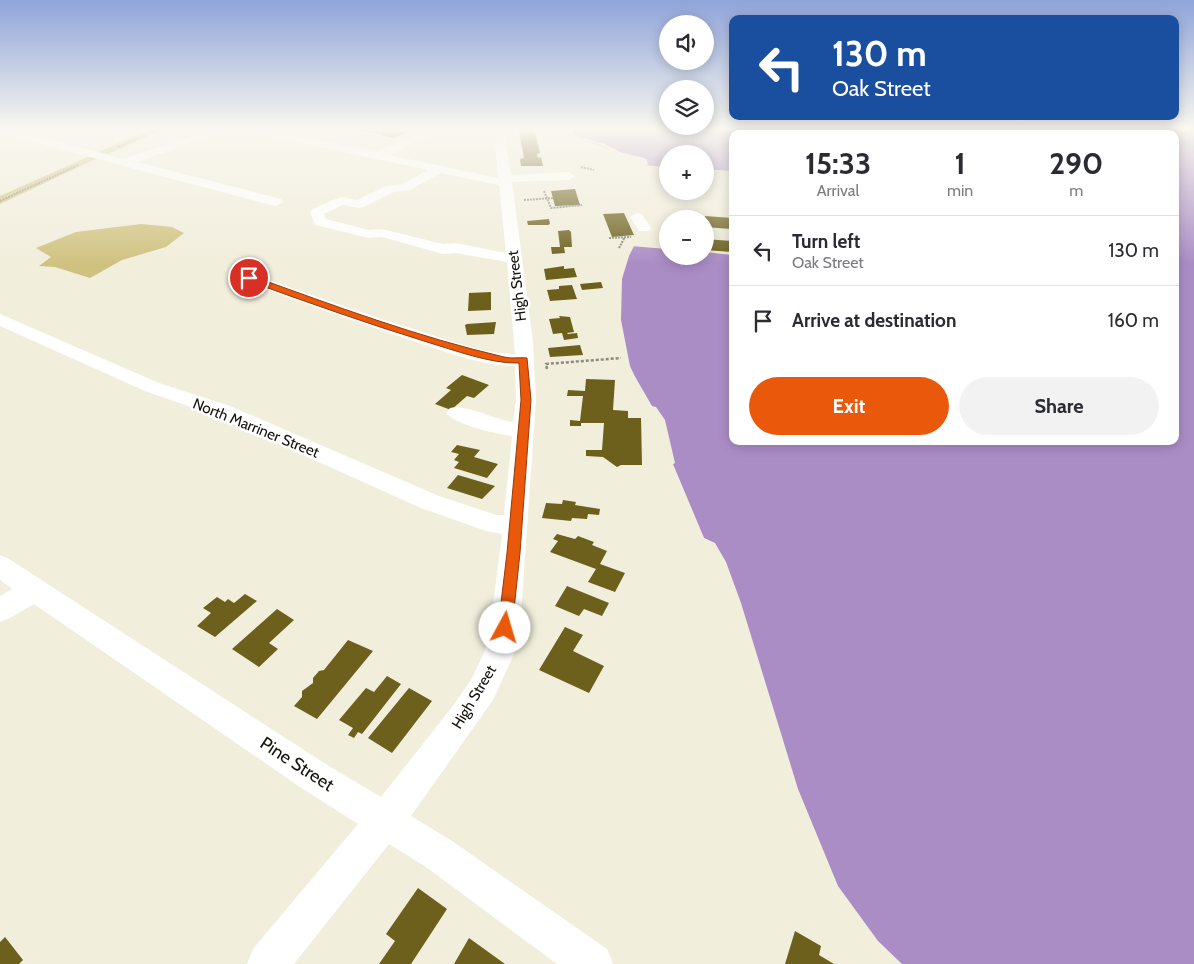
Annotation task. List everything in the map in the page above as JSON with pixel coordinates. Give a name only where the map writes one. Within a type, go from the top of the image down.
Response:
[{"type":"street","points":[[171,174],[276,202]]},
{"type":"street","points":[[430,174],[405,187],[391,189],[358,204],[341,201],[317,212],[317,216],[320,222],[368,234],[382,233],[443,249],[456,248],[513,259]]},
{"type":"street","points":[[459,174],[511,188],[569,176]]},
{"type":"street","name":"High Street","points":[[268,964],[385,820],[463,718],[482,690],[499,654],[505,628],[516,525],[526,400],[535,364],[524,342],[513,259],[511,188],[508,174]]},
{"type":"street","points":[[249,278],[356,317],[449,346],[508,361],[535,364]]},
{"type":"street","name":"North Marriner Street","points":[[0,319],[152,388],[223,411],[430,502],[488,522],[516,525]]},
{"type":"street","points":[[457,413],[498,428],[509,430],[523,429]]},
{"type":"street","name":"Pine Street","points":[[0,566],[312,775],[439,854],[592,964]]},
{"type":"street","points":[[0,610],[35,589]]},
{"type":"path","points":[[0,201],[58,174]]},
{"type":"path","points":[[543,187],[551,208],[582,205]]},
{"type":"path","points":[[511,188],[553,198]]},
{"type":"path","points":[[618,248],[625,237],[639,227]]},
{"type":"path","points":[[609,238],[625,237]]},
{"type":"path","points":[[535,364],[621,358]]},
{"type":"shaded area","points":[[50,174],[64,174],[0,204],[0,196]]},
{"type":"shaded area","points":[[653,174],[659,174],[659,200],[714,200],[714,174],[729,174],[729,445],[1179,445],[1179,174],[1194,174],[1194,964],[877,964],[832,901],[754,657],[630,366],[621,320],[622,279],[634,246]]},
{"type":"shaded area","points":[[141,224],[172,227],[184,233],[166,247],[122,260],[90,278],[55,267],[39,266],[51,257],[36,248],[76,232]]},
{"type":"pier","points":[[653,174],[659,174],[659,200],[714,200],[714,174],[729,174],[729,255],[714,253],[714,210],[659,210],[659,248],[631,246]]},
{"type":"pier","points":[[628,368],[630,368],[652,406],[656,407],[665,420],[675,463],[670,466],[650,415]]},
{"type":"pier","points":[[700,536],[715,543],[726,562],[741,603],[798,789],[838,886],[878,941],[902,964],[874,964],[830,902],[776,756],[751,658]]},
{"type":"building","points":[[575,189],[580,205],[555,206],[551,191]]},
{"type":"building","points":[[624,213],[634,235],[612,237],[603,214]]},
{"type":"building","points":[[714,217],[729,218],[729,229],[714,228]]},
{"type":"building","points":[[549,219],[550,224],[548,225],[528,225],[527,221]]},
{"type":"building","points":[[569,230],[571,232],[572,247],[564,247],[565,253],[552,254],[551,247],[560,247],[558,231]]},
{"type":"building","points":[[714,240],[729,241],[729,252],[714,251]]},
{"type":"building","points":[[564,266],[564,269],[574,268],[577,277],[546,280],[544,269]]},
{"type":"building","points":[[601,282],[603,288],[582,290],[580,284]]},
{"type":"building","points":[[572,285],[577,299],[550,301],[547,290],[559,289],[559,286]]},
{"type":"building","points":[[491,292],[491,310],[468,311],[469,293]]},
{"type":"building","points":[[559,316],[570,317],[574,332],[567,333],[577,333],[578,338],[564,340],[562,333],[553,334],[549,319],[560,318]]},
{"type":"building","points":[[496,322],[494,334],[467,335],[465,325],[467,324]]},
{"type":"building","points":[[580,345],[583,355],[550,357],[548,348]]},
{"type":"building","points":[[462,375],[489,385],[474,398],[467,396],[451,410],[435,404],[451,390],[446,388]]},
{"type":"building","points":[[586,379],[615,380],[613,410],[628,411],[628,418],[641,418],[642,465],[621,465],[617,467],[603,457],[586,456],[586,450],[602,450],[604,423],[581,423],[581,426],[570,426],[570,420],[580,421],[583,396],[567,396],[568,390],[585,391]]},
{"type":"building","points":[[457,445],[480,450],[474,457],[498,464],[487,478],[454,468],[459,462],[454,460],[459,454],[451,452]]},
{"type":"building","points":[[458,475],[495,486],[482,499],[447,488]]},
{"type":"building","points":[[563,500],[576,502],[575,505],[600,509],[599,515],[588,514],[587,519],[572,518],[571,521],[542,518],[546,503],[562,504]]},
{"type":"building","points":[[557,534],[575,539],[578,536],[594,542],[592,545],[607,551],[600,564],[625,573],[615,592],[588,582],[596,569],[550,552],[558,541],[553,539]]},
{"type":"building","points":[[567,586],[609,603],[602,616],[584,609],[579,616],[555,606]]},
{"type":"building","points":[[245,594],[257,601],[215,637],[197,626],[211,613],[203,608],[217,597],[225,602],[228,599],[234,603]]},
{"type":"building","points":[[277,609],[294,620],[269,643],[278,649],[259,667],[232,649]]},
{"type":"building","points":[[565,627],[583,635],[573,651],[604,666],[589,693],[539,670]]},
{"type":"building","points":[[348,640],[373,651],[317,719],[294,706],[302,697],[302,691],[313,683],[313,678],[319,671],[324,670]]},
{"type":"building","points":[[387,676],[401,684],[362,734],[358,732],[354,738],[348,735],[353,728],[339,720],[366,688],[374,692]]},
{"type":"building","points":[[409,688],[432,701],[392,753],[368,738]]},
{"type":"building","points":[[418,888],[447,909],[411,964],[379,964],[395,941],[386,934]]},
{"type":"building","points":[[795,931],[821,946],[819,955],[834,964],[785,964]]},
{"type":"building","points":[[5,937],[23,960],[19,964],[0,964],[0,942]]},
{"type":"building","points":[[469,938],[505,964],[454,964]]},
{"type":"route","points":[[249,278],[356,317],[449,346],[508,361],[524,360],[526,400],[505,628]]}]
